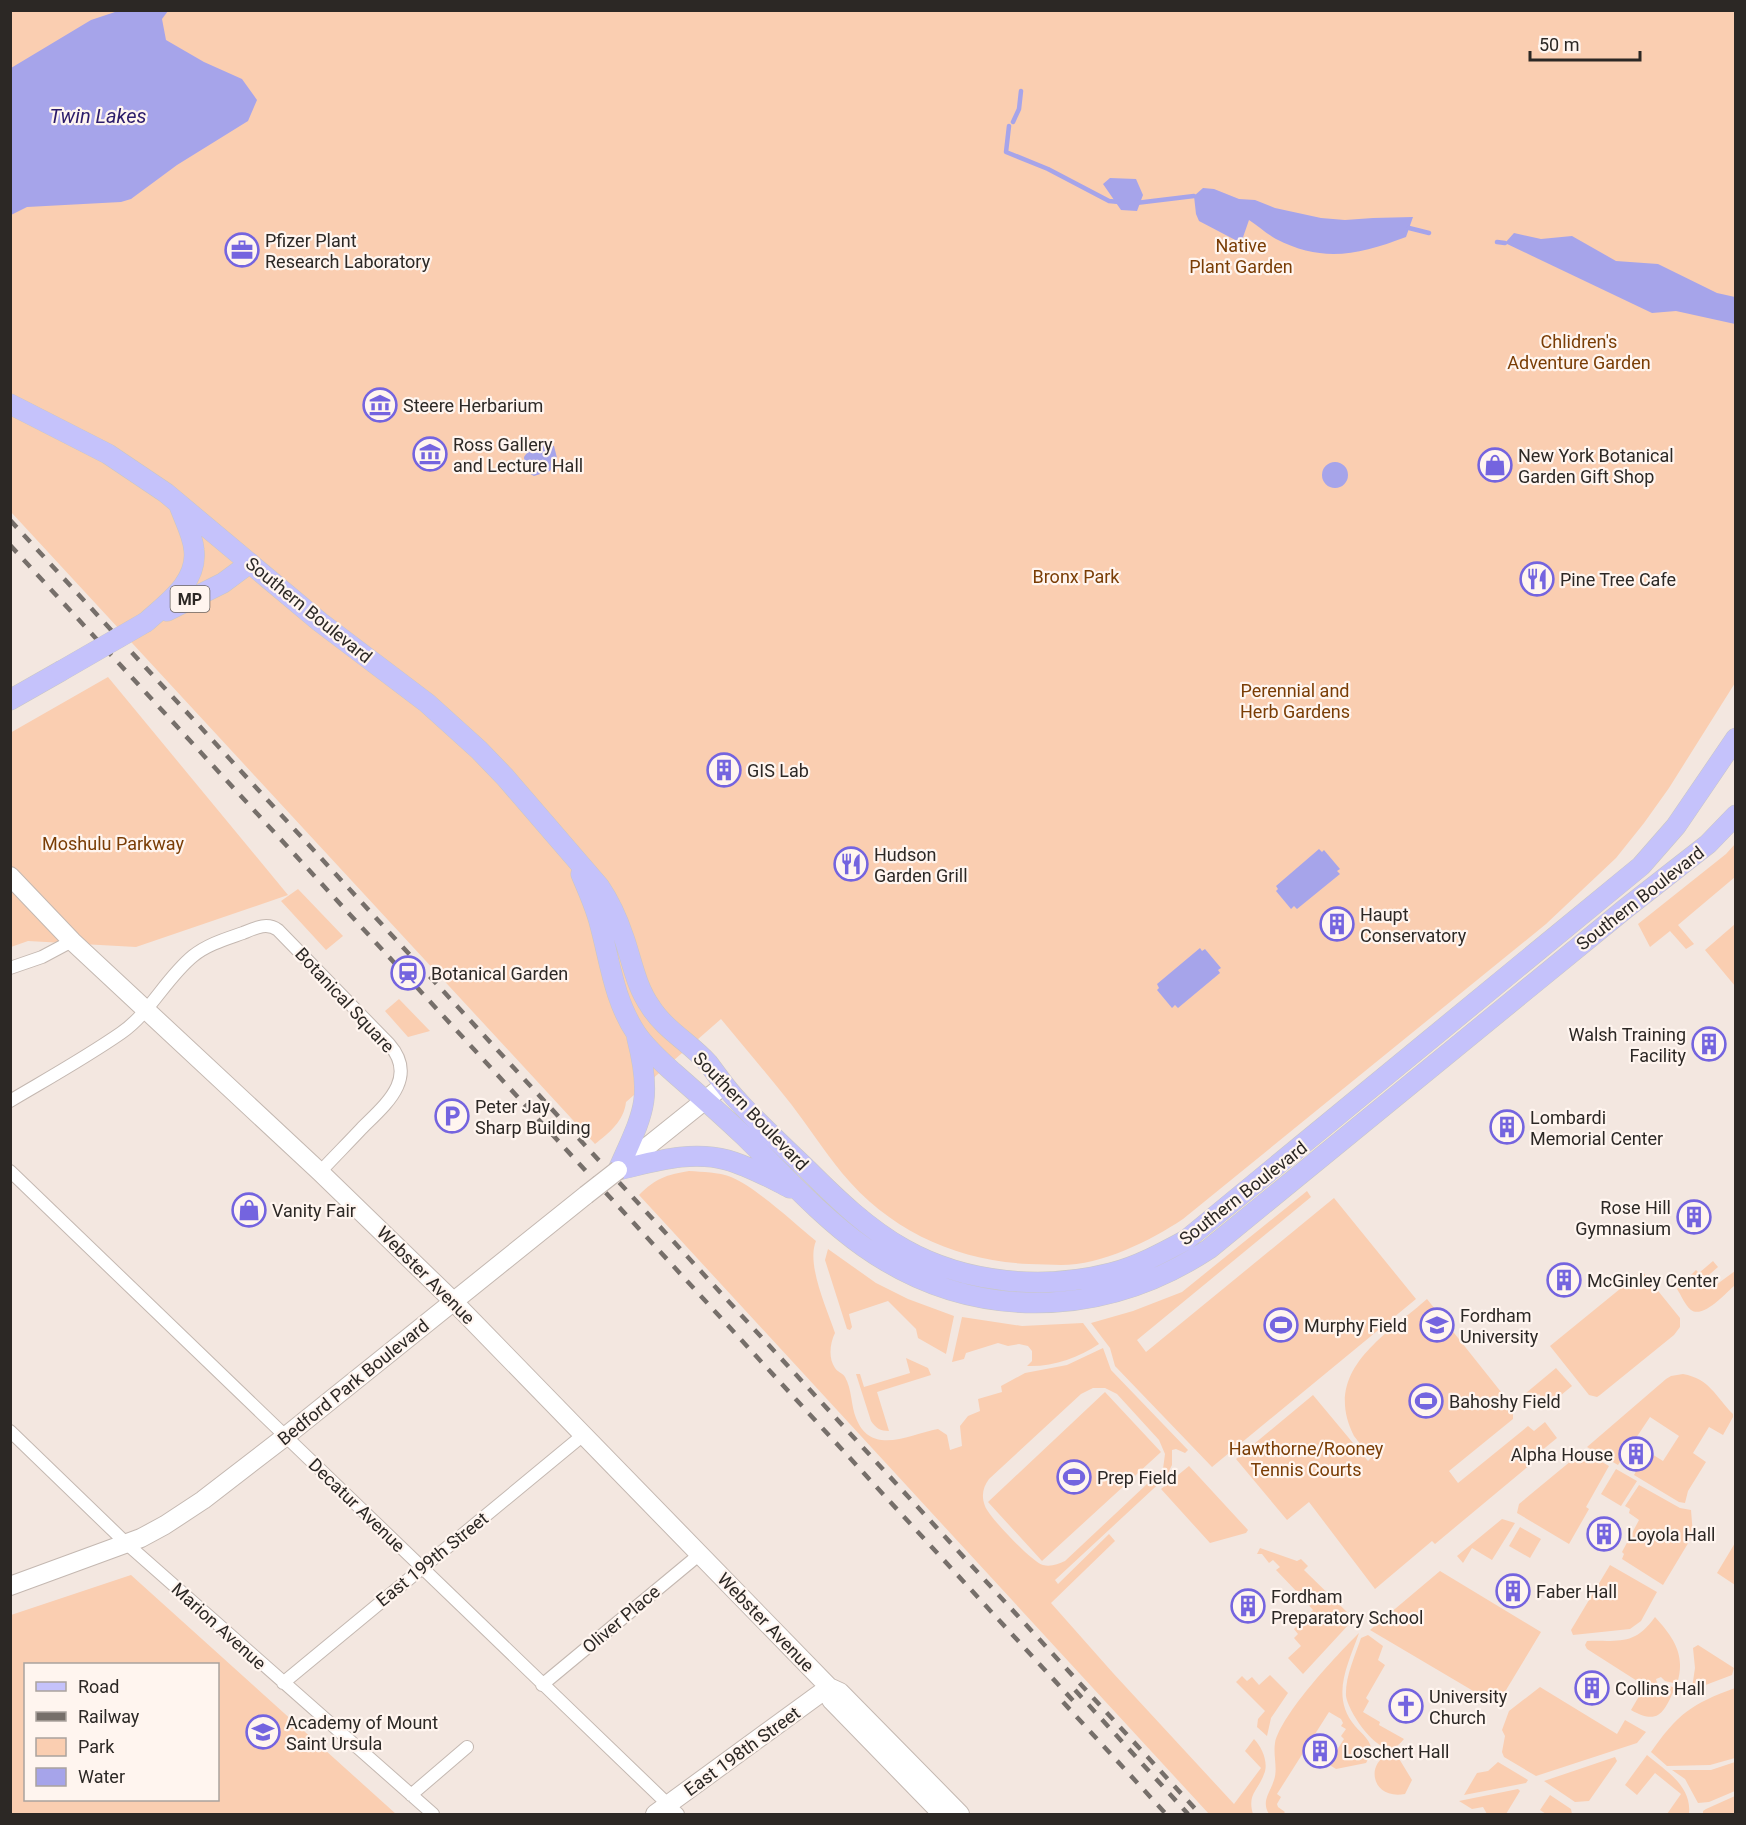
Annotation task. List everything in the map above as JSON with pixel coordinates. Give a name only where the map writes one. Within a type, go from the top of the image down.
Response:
[{"type":"main road","name":"Southern Boulevard","points":[[10,404],[108,454],[178,502],[320,622],[448,721],[505,777],[599,886],[620,926],[639,987],[647,1003],[657,1016],[707,1062],[738,1101],[844,1206],[883,1236],[929,1260],[980,1276],[1034,1282],[1087,1278],[1139,1264],[1186,1240],[1634,873],[1676,826],[1736,738]]},
{"type":"main road","points":[[146,622],[176,595],[188,578],[194,563],[193,542],[178,502]]},
{"type":"main road","name":"MP","points":[[10,700],[146,622],[223,583],[250,563]]},
{"type":"main road","name":"Southern Boulevard","points":[[574,858],[600,925],[616,990],[635,1032],[662,1061],[845,1233],[882,1260],[907,1273],[960,1292],[1007,1302],[1060,1302],[1087,1300],[1141,1285],[1186,1264],[1223,1238],[1625,909],[1708,844],[1736,815]]},
{"type":"main road","name":"Webster Avenue","points":[[10,876],[72,941],[320,1172],[453,1301],[829,1687],[840,1692],[960,1815]]},
{"type":"main road","points":[[618,1170],[640,1119],[645,1101],[644,1065],[635,1032]]},
{"type":"main road","name":"Bedford Park Boulevard","points":[[10,1586],[128,1544],[175,1519],[286,1436],[724,1085]]},
{"type":"main road","points":[[618,1170],[677,1156],[709,1156],[737,1163],[805,1195]]},
{"type":"main road","name":"Webster Avenue","points":[[829,1687],[831,1700],[942,1815]]},
{"type":"main road","name":"East 198th Street","points":[[667,1811],[829,1687]]},
{"type":"street","name":"Botanical Square","points":[[146,1010],[192,957],[202,950],[218,941],[258,927],[269,926],[278,930],[394,1050],[401,1071],[398,1085],[387,1102],[320,1172]]},
{"type":"street","points":[[10,968],[42,957],[72,941]]},
{"type":"street","points":[[10,1101],[123,1032],[146,1010]]},
{"type":"street","name":"Decatur Avenue","points":[[10,1171],[422,1567],[667,1811]]},
{"type":"street","name":"Marion Avenue","points":[[10,1431],[128,1544],[433,1815]]},
{"type":"street","name":"East 199th Street","points":[[283,1683],[582,1436]]},
{"type":"street","name":"Oliver Place","points":[[542,1685],[700,1554]]},
{"type":"street","points":[[411,1795],[467,1747]]},
{"type":"green space","name":"Bronx Park","points":[[10,11],[1735,11],[1735,683],[1669,788],[1644,823],[1616,858],[1546,924],[1183,1219],[1125,1250],[1077,1264],[1002,1262],[950,1249],[903,1226],[881,1211],[842,1173],[791,1104],[721,1019],[626,1102],[619,1121],[595,1144],[11,512]]},
{"type":"green space","name":"Moshulu Parkway","points":[[108,677],[288,895],[136,947],[28,941],[11,947],[10,733]]},
{"type":"green space","points":[[1735,844],[1735,877],[1678,925],[1694,944],[1686,949],[1670,931],[1650,947],[1638,924],[1726,854]]},
{"type":"green space","points":[[298,889],[343,936],[326,950],[281,901]]},
{"type":"green space","points":[[1735,924],[1735,986],[1705,950]]},
{"type":"green space","points":[[399,999],[430,1031],[408,1037],[385,1011]]},
{"type":"green space","points":[[689,1171],[716,1173],[741,1182],[775,1206],[816,1241],[814,1262],[816,1274],[835,1333],[831,1346],[831,1360],[847,1382],[856,1418],[863,1430],[871,1437],[892,1440],[938,1429],[947,1435],[950,1450],[962,1446],[960,1426],[968,1416],[980,1411],[978,1399],[1002,1392],[1001,1386],[1025,1373],[1067,1365],[1103,1348],[1111,1370],[1188,1450],[1185,1453],[1176,1449],[1172,1450],[1172,1465],[1166,1477],[1055,1580],[1058,1584],[1109,1534],[1115,1541],[1051,1603],[1234,1804],[1261,1768],[1245,1751],[1254,1739],[1260,1746],[1266,1765],[1252,1797],[1253,1814],[1209,1814],[639,1195],[656,1181]],"holes":[[[1093,1388],[1105,1388],[1117,1394],[1159,1440],[1165,1454],[1163,1469],[1065,1561],[1043,1565],[1021,1548],[994,1519],[984,1502],[984,1488],[989,1479],[1081,1394]]]},
{"type":"green space","name":"Murphy Field","points":[[1307,1191],[1311,1197],[1137,1340],[1146,1352],[1334,1198],[1416,1299],[1212,1467],[1115,1366],[1110,1348],[1091,1323],[1133,1311],[1182,1292]]},
{"type":"green space","points":[[828,1249],[876,1283],[908,1299],[954,1316],[946,1354],[918,1338],[916,1329],[888,1301],[849,1314],[852,1327],[850,1330],[847,1329],[825,1260]]},
{"type":"green space","points":[[1713,1261],[1718,1267],[1702,1281],[1709,1290],[1735,1271],[1735,1285],[1708,1308],[1696,1312],[1685,1303],[1677,1289],[1696,1270],[1699,1273]]},
{"type":"green space","points":[[1642,1271],[1680,1318],[1680,1327],[1674,1335],[1600,1395],[1597,1397],[1589,1395],[1550,1346]]},
{"type":"green space","name":"Hawthorne/Rooney Tennis Courts","points":[[1427,1299],[1513,1407],[1513,1419],[1449,1471],[1458,1483],[1528,1426],[1534,1431],[1545,1422],[1557,1438],[1535,1456],[1532,1451],[1525,1456],[1531,1464],[1435,1544],[1432,1541],[1375,1589],[1309,1502],[1287,1520],[1236,1459],[1313,1395],[1368,1461],[1372,1457],[1354,1436],[1346,1413],[1346,1392],[1352,1374],[1362,1357],[1377,1341]]},
{"type":"green space","points":[[962,1317],[1022,1326],[1083,1323],[1099,1344],[1074,1357],[1046,1365],[1027,1366],[1032,1361],[1032,1351],[1028,1346],[1019,1344],[1008,1346],[998,1343],[966,1353],[964,1359],[952,1362]]},
{"type":"green space","points":[[906,1358],[928,1368],[931,1375],[877,1392],[889,1431],[881,1430],[871,1421],[856,1374],[860,1374],[864,1387],[910,1373]]},
{"type":"green space","points":[[1556,1368],[1572,1386],[1549,1405],[1539,1394],[1532,1400],[1526,1393]]},
{"type":"green space","points":[[1683,1374],[1706,1384],[1733,1414],[1723,1435],[1709,1427],[1693,1453],[1706,1462],[1688,1491],[1685,1503],[1679,1502],[1634,1475],[1647,1451],[1663,1461],[1679,1436],[1650,1417],[1618,1465],[1587,1447],[1666,1379]]},
{"type":"green space","name":"Prep Field","points":[[1105,1392],[1161,1452],[1042,1561],[988,1502]]},
{"type":"green space","points":[[1583,1451],[1609,1466],[1586,1507],[1589,1509],[1569,1544],[1517,1513],[1519,1504]]},
{"type":"green space","points":[[1189,1466],[1248,1530],[1246,1533],[1210,1543],[1161,1489]]},
{"type":"green space","points":[[1616,1469],[1637,1481],[1621,1506],[1601,1494]]},
{"type":"green space","points":[[1639,1485],[1680,1508],[1691,1510],[1693,1535],[1663,1585],[1622,1559],[1624,1554],[1622,1552],[1639,1520],[1629,1513],[1630,1509],[1625,1506]]},
{"type":"green space","points":[[1502,1519],[1515,1523],[1492,1560],[1472,1548],[1463,1563],[1457,1556]]},
{"type":"green space","points":[[1520,1527],[1541,1539],[1530,1558],[1509,1546]]},
{"type":"green space","points":[[1735,1543],[1735,1585],[1717,1573]]},
{"type":"green space","points":[[1260,1548],[1297,1561],[1301,1559],[1308,1566],[1304,1570],[1350,1615],[1351,1622],[1303,1674],[1288,1658],[1301,1646],[1294,1638],[1298,1634],[1294,1629],[1313,1610],[1306,1602],[1309,1598],[1303,1591],[1299,1594],[1276,1570],[1280,1567],[1273,1560],[1269,1563],[1262,1554],[1257,1554]]},
{"type":"green space","points":[[1610,1565],[1657,1592],[1641,1621],[1630,1629],[1573,1635],[1571,1630]]},
{"type":"green space","points":[[1440,1571],[1541,1632],[1497,1705],[1370,1630]]},
{"type":"green space","name":"Academy of Mount Saint Ursula","points":[[131,1575],[396,1814],[11,1814],[11,1615]]},
{"type":"green space","points":[[1655,1617],[1673,1640],[1680,1664],[1677,1684],[1665,1681],[1661,1677],[1656,1679],[1658,1687],[1661,1688],[1665,1684],[1675,1688],[1664,1710],[1648,1717],[1631,1710],[1645,1686],[1587,1649],[1585,1645],[1587,1641],[1626,1640],[1640,1633]]},
{"type":"green space","points":[[1359,1633],[1346,1669],[1342,1692],[1348,1715],[1368,1741],[1372,1752],[1366,1763],[1336,1769],[1328,1764],[1344,1739],[1341,1736],[1346,1729],[1341,1726],[1343,1723],[1341,1719],[1329,1712],[1277,1794],[1281,1797],[1277,1804],[1278,1807],[1285,1812],[1269,1814],[1266,1801],[1275,1776],[1275,1743],[1280,1731],[1311,1685]]},
{"type":"green space","points":[[1368,1635],[1383,1646],[1378,1660],[1385,1665],[1366,1698],[1369,1701],[1363,1712],[1380,1722],[1379,1725],[1404,1739],[1391,1748],[1376,1742],[1362,1728],[1346,1696],[1349,1674],[1361,1638]]},
{"type":"green space","points":[[1698,1645],[1734,1668],[1732,1675],[1695,1689],[1692,1688],[1695,1668],[1693,1648]]},
{"type":"green space","points":[[1270,1675],[1288,1693],[1271,1718],[1267,1736],[1257,1727],[1258,1719],[1265,1711],[1236,1682],[1242,1676],[1247,1681],[1252,1677],[1259,1685]]},
{"type":"green space","points":[[1540,1687],[1617,1734],[1625,1720],[1646,1732],[1637,1743],[1536,1776],[1504,1757],[1502,1752],[1505,1736],[1502,1730],[1509,1711]]},
{"type":"green space","points":[[1735,1688],[1735,1758],[1710,1765],[1667,1766],[1651,1752],[1669,1728],[1696,1705]]},
{"type":"green space","points":[[1387,1755],[1398,1757],[1412,1780],[1405,1794],[1386,1792],[1379,1787],[1376,1781],[1376,1767]]},
{"type":"green space","points":[[1647,1755],[1682,1787],[1689,1804],[1689,1814],[1667,1814],[1681,1794],[1655,1773],[1637,1795],[1625,1785]]},
{"type":"green space","points":[[1615,1757],[1617,1761],[1589,1801],[1575,1802],[1544,1781]]},
{"type":"green space","points":[[1498,1762],[1528,1780],[1526,1783],[1464,1795],[1477,1773],[1488,1771]]},
{"type":"green space","points":[[1735,1762],[1735,1791],[1709,1802],[1698,1803],[1685,1779],[1672,1770],[1711,1770]]},
{"type":"green space","points":[[1518,1789],[1520,1791],[1506,1814],[1487,1814],[1483,1807],[1472,1809],[1459,1801]]},
{"type":"green space","points":[[1550,1795],[1571,1809],[1572,1814],[1546,1814],[1540,1810]]},
{"type":"green space","points":[[1735,1796],[1735,1814],[1703,1814],[1706,1809]]},
{"type":"water","name":"Twin Lakes","points":[[118,11],[168,11],[162,19],[166,40],[204,62],[242,79],[257,100],[248,121],[177,165],[131,199],[121,202],[27,207],[11,215],[11,68],[91,20]]},
{"type":"water","points":[[1110,178],[1136,179],[1143,195],[1137,211],[1121,210],[1103,184]]},
{"type":"water","points":[[1203,188],[1321,218],[1345,220],[1413,217],[1406,237],[1356,252],[1325,254],[1293,247],[1273,237],[1249,220],[1241,243],[1199,221],[1194,196]]},
{"type":"water","points":[[1514,233],[1541,239],[1572,236],[1616,261],[1658,264],[1717,293],[1735,297],[1735,324],[1676,311],[1652,313],[1505,243]]},
{"type":"water","points":[[542,443],[554,446],[557,458],[550,471],[534,476],[525,471],[524,457],[531,447]]},
{"type":"water","points":[[1335,462],[1344,466],[1348,475],[1344,484],[1335,488],[1326,484],[1322,475],[1326,466]]},
{"type":"water","points":[[1319,849],[1322,852],[1324,850],[1340,869],[1337,871],[1340,874],[1297,909],[1294,906],[1291,909],[1276,891],[1278,889],[1276,886]]},
{"type":"water","points":[[1200,948],[1202,951],[1205,949],[1221,968],[1218,970],[1220,973],[1178,1008],[1175,1005],[1172,1008],[1157,990],[1159,988],[1157,984]]},
{"type":"waterway","points":[[1013,122],[1019,109],[1021,91]]},
{"type":"waterway","points":[[1009,126],[1006,152],[1048,169],[1109,201],[1119,202]]},
{"type":"waterway","points":[[1136,203],[1194,196]]},
{"type":"waterway","points":[[1409,228],[1429,233]]},
{"type":"waterway","points":[[1497,242],[1505,243]]},
{"type":"railway","points":[[10,520],[1200,1814]]},
{"type":"railway","points":[[10,545],[1078,1706]]},
{"type":"railway","points":[[1075,1690],[1188,1814]]},
{"type":"railway","points":[[1063,1702],[1166,1814]]},
{"type":"place","name":"Pfizer Plant Research Laboratory","points":[[242,250]]},
{"type":"place","name":"Steere Herbarium","points":[[380,405]]},
{"type":"place","name":"Ross Gallery and Lecture Hall","points":[[430,454]]},
{"type":"place","name":"New York Botanical Garden Gift Shop","points":[[1495,465]]},
{"type":"place","name":"Pine Tree Cafe","points":[[1537,579]]},
{"type":"place","name":"GIS Lab","points":[[724,770]]},
{"type":"place","name":"Hudson Garden Grill","points":[[851,864]]},
{"type":"place","name":"Haupt Conservatory","points":[[1337,924]]},
{"type":"place","name":"Botanical Garden","points":[[408,973]]},
{"type":"place","name":"Walsh Training Facility","points":[[1709,1044]]},
{"type":"place","name":"Peter Jay Sharp Building","points":[[452,1116]]},
{"type":"place","name":"Lombardi Memorial Center","points":[[1507,1127]]},
{"type":"place","name":"Vanity Fair","points":[[249,1210]]},
{"type":"place","name":"Rose Hill Gymnasium","points":[[1694,1217]]},
{"type":"place","name":"McGinley Center","points":[[1564,1280]]},
{"type":"place","name":"Murphy Field","points":[[1281,1325]]},
{"type":"place","name":"Fordham University","points":[[1437,1325]]},
{"type":"place","name":"Bahoshy Field","points":[[1426,1401]]},
{"type":"place","name":"Alpha House","points":[[1636,1454]]},
{"type":"place","name":"Prep Field","points":[[1074,1477]]},
{"type":"place","name":"Loyola Hall","points":[[1604,1534]]},
{"type":"place","name":"Faber Hall","points":[[1513,1591]]},
{"type":"place","name":"Fordham Preparatory School","points":[[1248,1606]]},
{"type":"place","name":"Collins Hall","points":[[1592,1688]]},
{"type":"place","name":"University Church","points":[[1406,1706]]},
{"type":"place","name":"Academy of Mount Saint Ursula","points":[[263,1732]]},
{"type":"place","name":"Loschert Hall","points":[[1320,1751]]},
{"type":"park label","name":"Native Plant Garden","points":[[1241,255]]},
{"type":"park label","name":"Chlidren's Adventure Garden","points":[[1579,351]]},
{"type":"park label","name":"Perennial and Herb Gardens","points":[[1295,700]]}]
